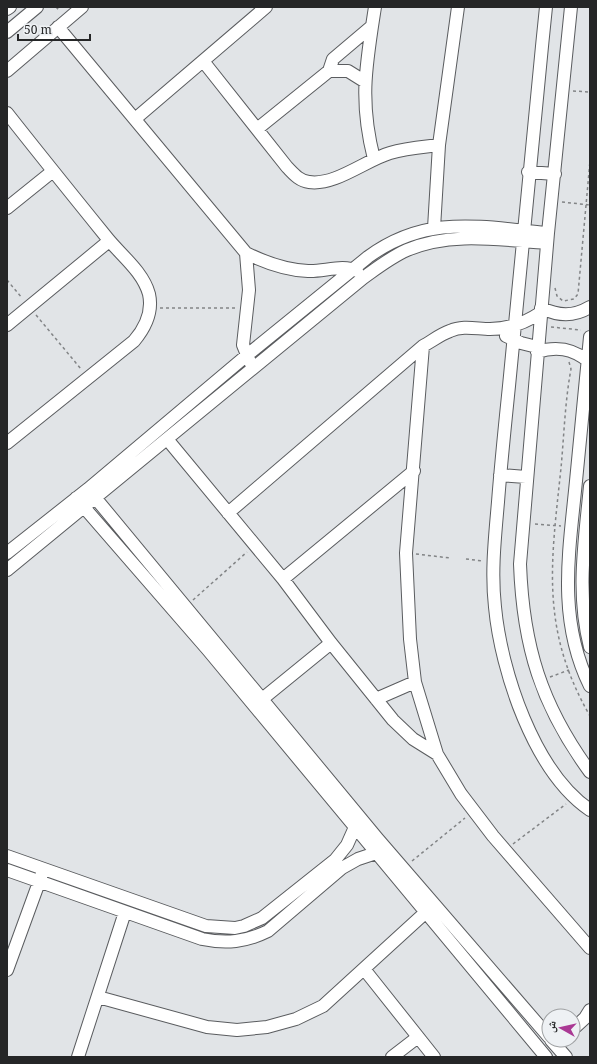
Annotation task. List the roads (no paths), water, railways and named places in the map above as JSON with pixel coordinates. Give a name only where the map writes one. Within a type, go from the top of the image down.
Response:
[{"type":"street","points":[[7,32],[37,7]]},
{"type":"street","points":[[7,71],[82,7]]},
{"type":"street","points":[[135,118],[266,7]]},
{"type":"street","points":[[374,159],[364,110],[364,81],[375,7]]},
{"type":"street","points":[[434,228],[439,145],[458,7]]},
{"type":"street","points":[[546,7],[528,172],[493,562],[497,625],[511,685],[527,725],[537,744],[574,797],[590,810]]},
{"type":"street","points":[[571,7],[555,174],[547,238],[526,477],[520,564],[521,602],[527,640],[539,681],[552,713],[571,747],[590,772]]},
{"type":"street","points":[[256,129],[329,71],[333,59],[372,26]]},
{"type":"street","points":[[58,27],[246,253],[270,264],[291,269],[318,271],[344,268],[353,270],[363,278]]},
{"type":"street","points":[[203,61],[296,177],[309,182],[335,178],[374,159],[391,153],[439,145]]},
{"type":"street","points":[[329,71],[348,71],[364,81]]},
{"type":"street","points":[[7,113],[145,284],[149,295],[150,308],[148,320],[142,332],[134,341],[7,443]]},
{"type":"street","points":[[7,208],[53,171]]},
{"type":"street","points":[[528,172],[555,174]]},
{"type":"street","points":[[7,570],[80,503],[246,356],[353,270],[388,244],[410,234],[434,228],[460,226],[522,236],[547,238]]},
{"type":"street","points":[[91,494],[167,439],[363,278],[396,256],[433,242],[460,238],[522,236]]},
{"type":"street","points":[[7,325],[109,241]]},
{"type":"street","points":[[246,253],[248,308],[243,340],[246,356],[255,367]]},
{"type":"street","points":[[228,513],[423,346],[450,330],[464,328],[489,329],[514,326],[540,315],[568,315],[581,312],[590,307]]},
{"type":"street","points":[[489,329],[537,350],[554,348],[572,350],[578,352],[588,360]]},
{"type":"street","points":[[586,334],[588,360],[571,528],[567,588],[568,611],[572,634],[581,666],[590,686]]},
{"type":"street","points":[[423,346],[414,471],[406,553],[410,639],[415,682],[437,754],[461,794],[506,850],[590,948]]},
{"type":"street","points":[[167,439],[283,579],[331,643],[376,699],[403,730],[424,747],[437,754]]},
{"type":"street","points":[[283,579],[414,471]]},
{"type":"street","points":[[500,475],[526,477]]},
{"type":"street","points":[[590,486],[582,579],[583,613],[590,646]]},
{"type":"street","points":[[91,494],[261,700],[403,868],[541,1026]]},
{"type":"street","points":[[7,553],[80,503]]},
{"type":"street","points":[[80,503],[208,650],[546,1057]]},
{"type":"street","points":[[261,700],[331,643]]},
{"type":"street","points":[[376,699],[415,682]]},
{"type":"street","points":[[7,870],[202,939],[222,942],[243,941],[256,937],[280,923],[332,870],[347,846],[355,827]]},
{"type":"street","points":[[7,856],[206,926],[225,928],[244,926],[262,918],[332,870],[376,853]]},
{"type":"street","points":[[8,965],[43,869]]},
{"type":"street","points":[[78,1057],[125,912]]},
{"type":"street","points":[[98,996],[207,1027],[237,1030],[267,1027],[296,1019],[323,1006],[426,912]]},
{"type":"street","points":[[364,969],[434,1057]]},
{"type":"street","points":[[581,1022],[590,1010]]},
{"type":"street","points":[[392,1057],[418,1037]]},
{"type":"street","points":[[559,1048],[566,1057]]}]
